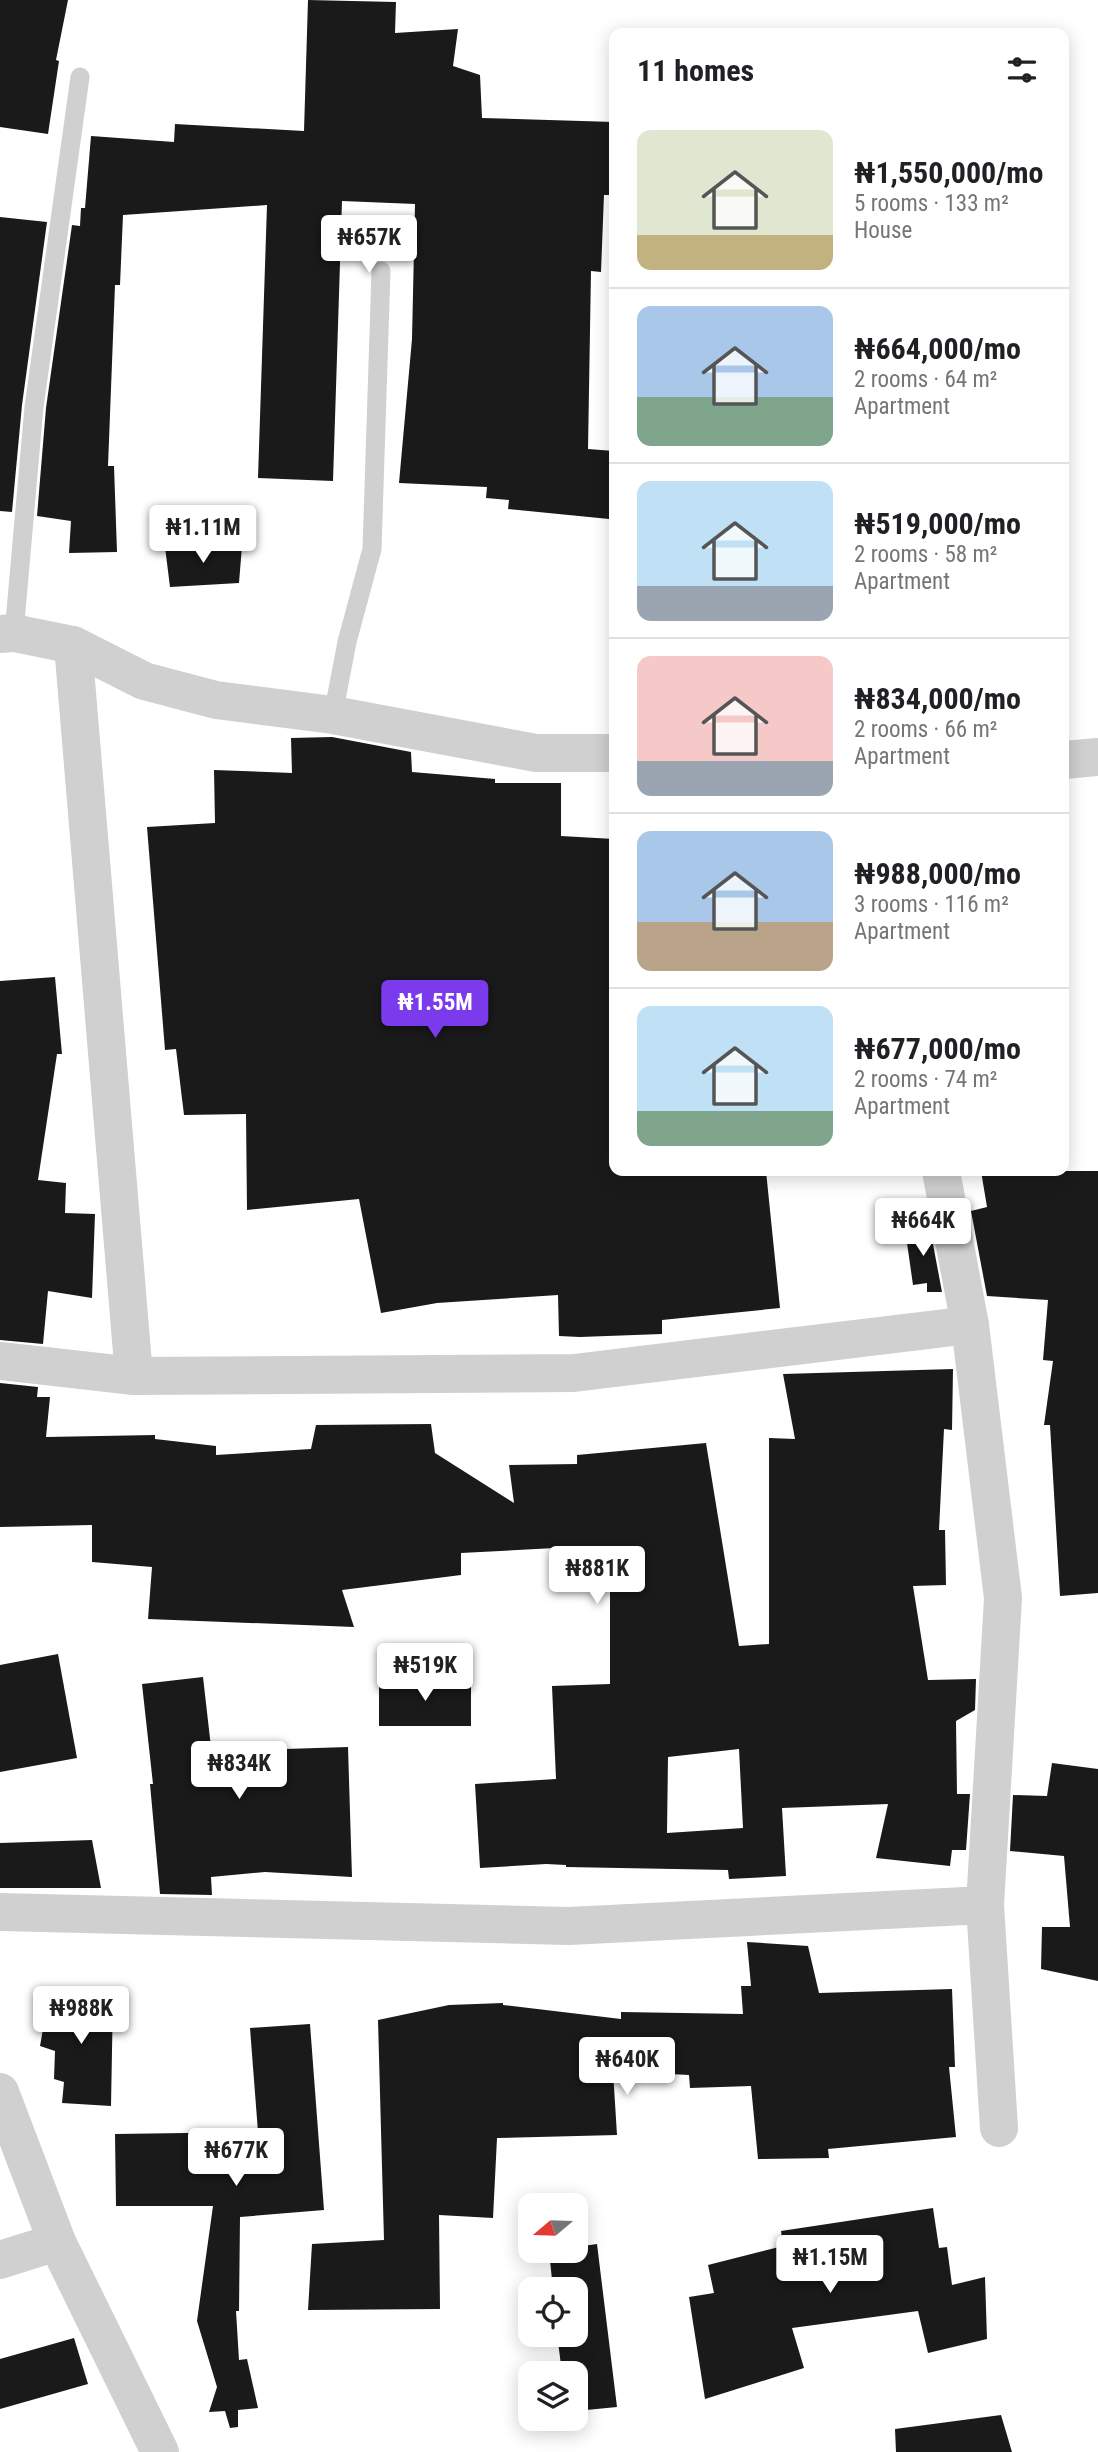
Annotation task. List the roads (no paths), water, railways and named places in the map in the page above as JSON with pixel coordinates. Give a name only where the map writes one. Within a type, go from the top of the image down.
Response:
[{"type":"street","points":[[7,633],[73,645],[144,681],[216,700],[333,715],[536,752],[609,753]]},
{"type":"street","points":[[73,645],[134,1376]]},
{"type":"street","points":[[1069,760],[1098,757]]},
{"type":"street","points":[[941,1176],[970,1325],[1003,1598],[985,1905],[999,2128]]},
{"type":"street","points":[[0,1360],[134,1376],[574,1373],[970,1325]]},
{"type":"street","points":[[0,1912],[569,1926],[985,1905]]},
{"type":"street","points":[[0,2092],[57,2242],[160,2452]]},
{"type":"street","points":[[0,2260],[57,2242]]},
{"type":"lane","points":[[7,633],[34,407],[80,77]]},
{"type":"lane","points":[[333,715],[347,642],[372,549],[381,271]]}]
